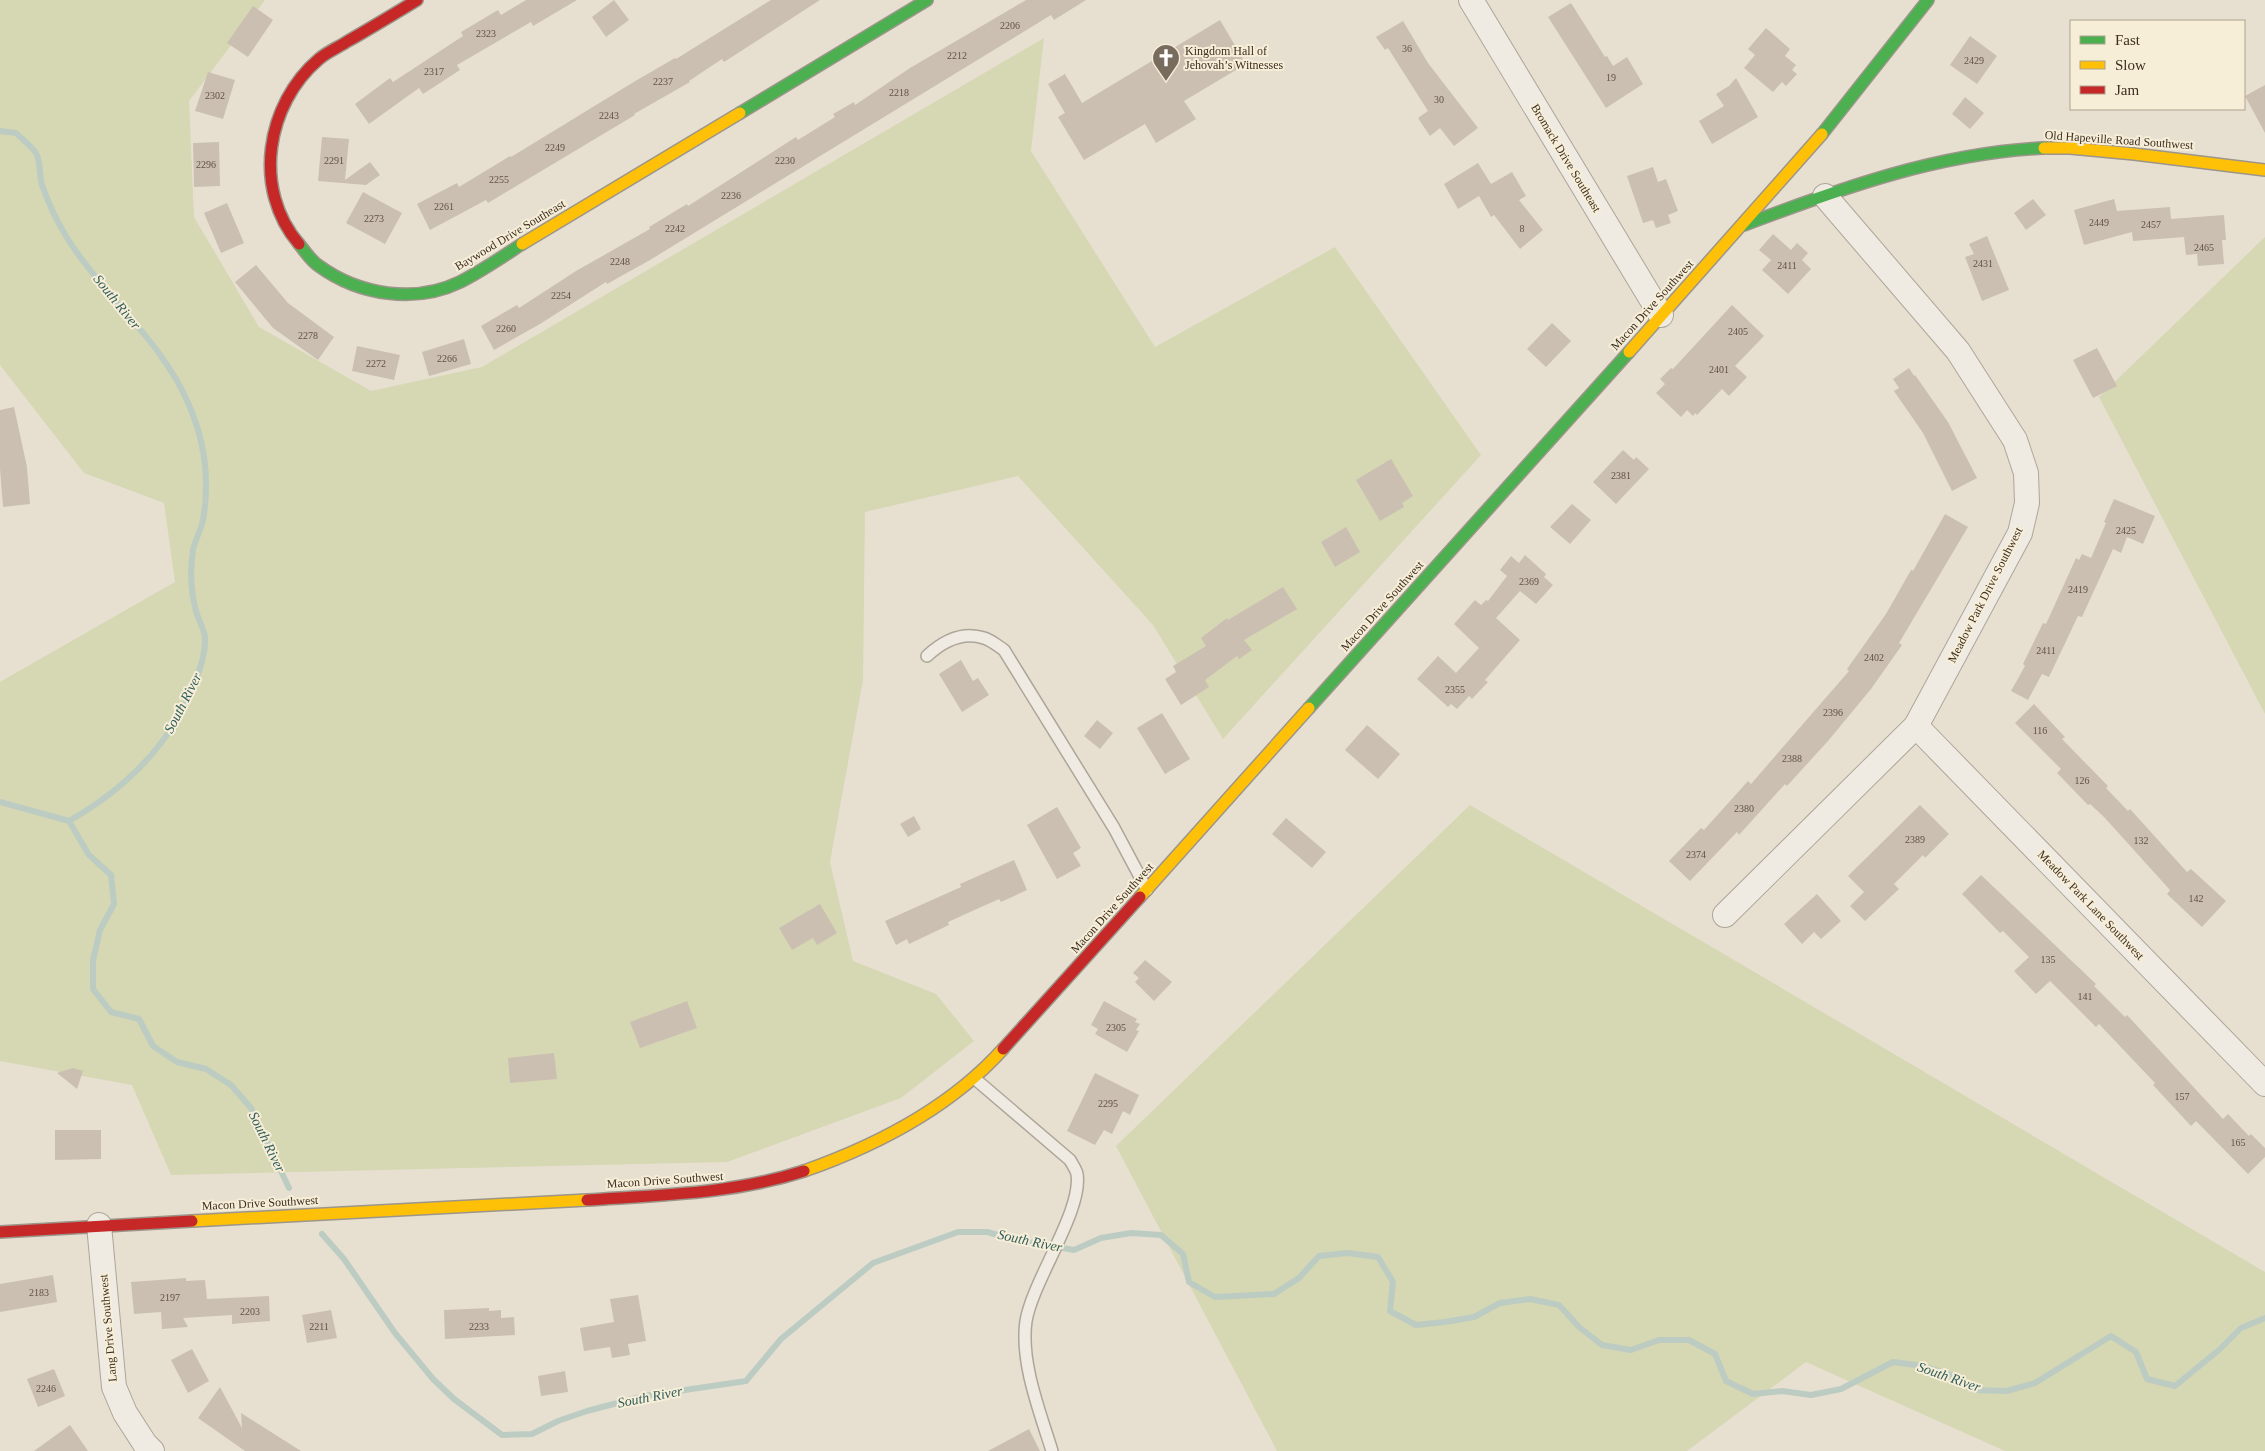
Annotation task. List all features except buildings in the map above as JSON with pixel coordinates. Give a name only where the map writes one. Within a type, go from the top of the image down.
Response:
[{"type":"street","name":"Baywood Drive Southeast","points":[[418,0],[319,60],[288,94],[271,139],[271,187],[287,230],[318,266],[361,289],[409,296],[436,291],[460,282],[927,0]]},
{"type":"street","name":"Bromack Drive Southeast","points":[[1471,0],[1661,316]]},
{"type":"street","name":"Macon Drive Southwest","points":[[0,1232],[99,1225],[706,1193],[758,1185],[808,1171],[856,1152],[902,1129],[946,1101],[989,1065],[1742,226],[1839,114],[1928,0]]},
{"type":"street","name":"Old Hapeville Road Southwest","points":[[1742,226],[1888,174],[1940,160],[1997,151],[2056,147],[2194,159],[2265,170]]},
{"type":"street","name":"Meadow Park Drive Southwest","points":[[1725,915],[1916,726],[2020,533],[2027,503],[2026,473],[2015,440],[1958,351],[1825,196]]},
{"type":"street","name":"Meadow Park Lane Southwest","points":[[1916,726],[2265,1084]]},
{"type":"street","name":"Lang Drive Southwest","points":[[99,1225],[114,1387],[124,1413],[152,1451]]},
{"type":"lane","points":[[927,656],[940,643],[960,636],[983,638],[1004,650],[1114,828],[1147,890]]},
{"type":"lane","points":[[974,1078],[1070,1160],[1076,1173],[1076,1192],[1069,1215],[1026,1320],[1025,1349],[1052,1451]]},
{"type":"green space","points":[[0,0],[265,0],[189,101],[194,217],[259,327],[371,391],[482,367],[1044,38],[1031,151],[1155,347],[1335,247],[1481,455],[1223,739],[1153,625],[1018,476],[865,512],[863,680],[830,862],[853,961],[936,994],[974,1041],[901,1098],[727,1162],[171,1175],[132,1085],[0,1061],[0,682],[175,582],[164,503],[84,473],[0,365]]},
{"type":"green space","points":[[2265,237],[2265,714],[2099,397]]},
{"type":"green space","points":[[1470,805],[2265,1272],[2265,1451],[2005,1451],[1806,1362],[1687,1451],[1277,1451],[1116,1146]]},
{"type":"waterway","name":"South River","points":[[0,131],[16,133],[36,153],[39,160],[42,185],[59,224],[81,258],[148,339],[177,381],[189,405],[199,433],[205,461],[205,505],[202,524],[193,550],[192,565],[194,604],[205,637],[204,655],[198,673],[184,706],[172,727],[144,764],[109,795],[69,821]]},
{"type":"waterway","points":[[0,802],[69,821]]},
{"type":"waterway","name":"South River","points":[[69,821],[89,855],[111,875],[114,904],[100,930],[93,960],[93,989],[111,1012],[139,1019],[153,1046],[177,1062],[206,1069],[231,1085],[251,1108],[289,1188]]},
{"type":"waterway","name":"South River","points":[[322,1234],[344,1259],[395,1333],[433,1379],[454,1399],[502,1435],[532,1434],[558,1421],[587,1411],[644,1396],[746,1381],[781,1339],[873,1263],[958,1232],[987,1232],[1016,1240],[1074,1250],[1101,1238],[1131,1233],[1161,1235],[1183,1254],[1189,1282],[1215,1297],[1274,1294],[1299,1278],[1319,1256],[1348,1253],[1378,1257],[1393,1282],[1390,1311],[1416,1325],[1474,1317],[1500,1303],[1530,1299],[1559,1305],[1579,1327],[1602,1345],[1631,1350],[1659,1340],[1689,1340],[1715,1354],[1726,1381],[1753,1394],[1782,1391],[1811,1395],[1841,1389],[1893,1362],[1923,1366],[1951,1375],[1977,1390],[2007,1391],[2035,1383],[2111,1336],[2136,1352],[2147,1379],[2175,1386],[2220,1349],[2241,1328],[2265,1318]]},
{"type":"traffic: fast","points":[[740,113],[927,0]]},
{"type":"traffic: fast","points":[[1822,134],[1928,0]]},
{"type":"traffic: fast","points":[[1744,225],[1817,198],[1929,165],[2005,151],[2044,148]]},
{"type":"traffic: fast","points":[[299,244],[316,264],[352,284],[369,290],[406,294],[425,293],[443,289],[460,282],[522,244]]},
{"type":"traffic: fast","points":[[1309,708],[1629,352]]},
{"type":"traffic: slow","points":[[522,244],[740,113]]},
{"type":"traffic: slow","points":[[1629,352],[1822,134]]},
{"type":"traffic: slow","points":[[2044,148],[2070,148],[2134,154],[2265,170]]},
{"type":"traffic: slow","points":[[1140,897],[1309,708]]},
{"type":"traffic: slow","points":[[804,1171],[886,1137],[936,1107],[982,1070],[1003,1049]]},
{"type":"traffic: slow","points":[[192,1221],[587,1200]]},
{"type":"traffic: jam","points":[[299,244],[284,222],[275,198],[271,173],[272,148],[277,123],[287,99],[301,78],[322,56],[417,0]]},
{"type":"traffic: jam","points":[[1003,1049],[1140,897]]},
{"type":"traffic: jam","points":[[587,1200],[669,1195],[724,1189],[751,1185],[804,1171]]},
{"type":"traffic: jam","points":[[0,1232],[192,1221]]},
{"type":"place","name":"Kingdom Hall of Jehovah’s Witnesses","points":[[1166,82]]}]
